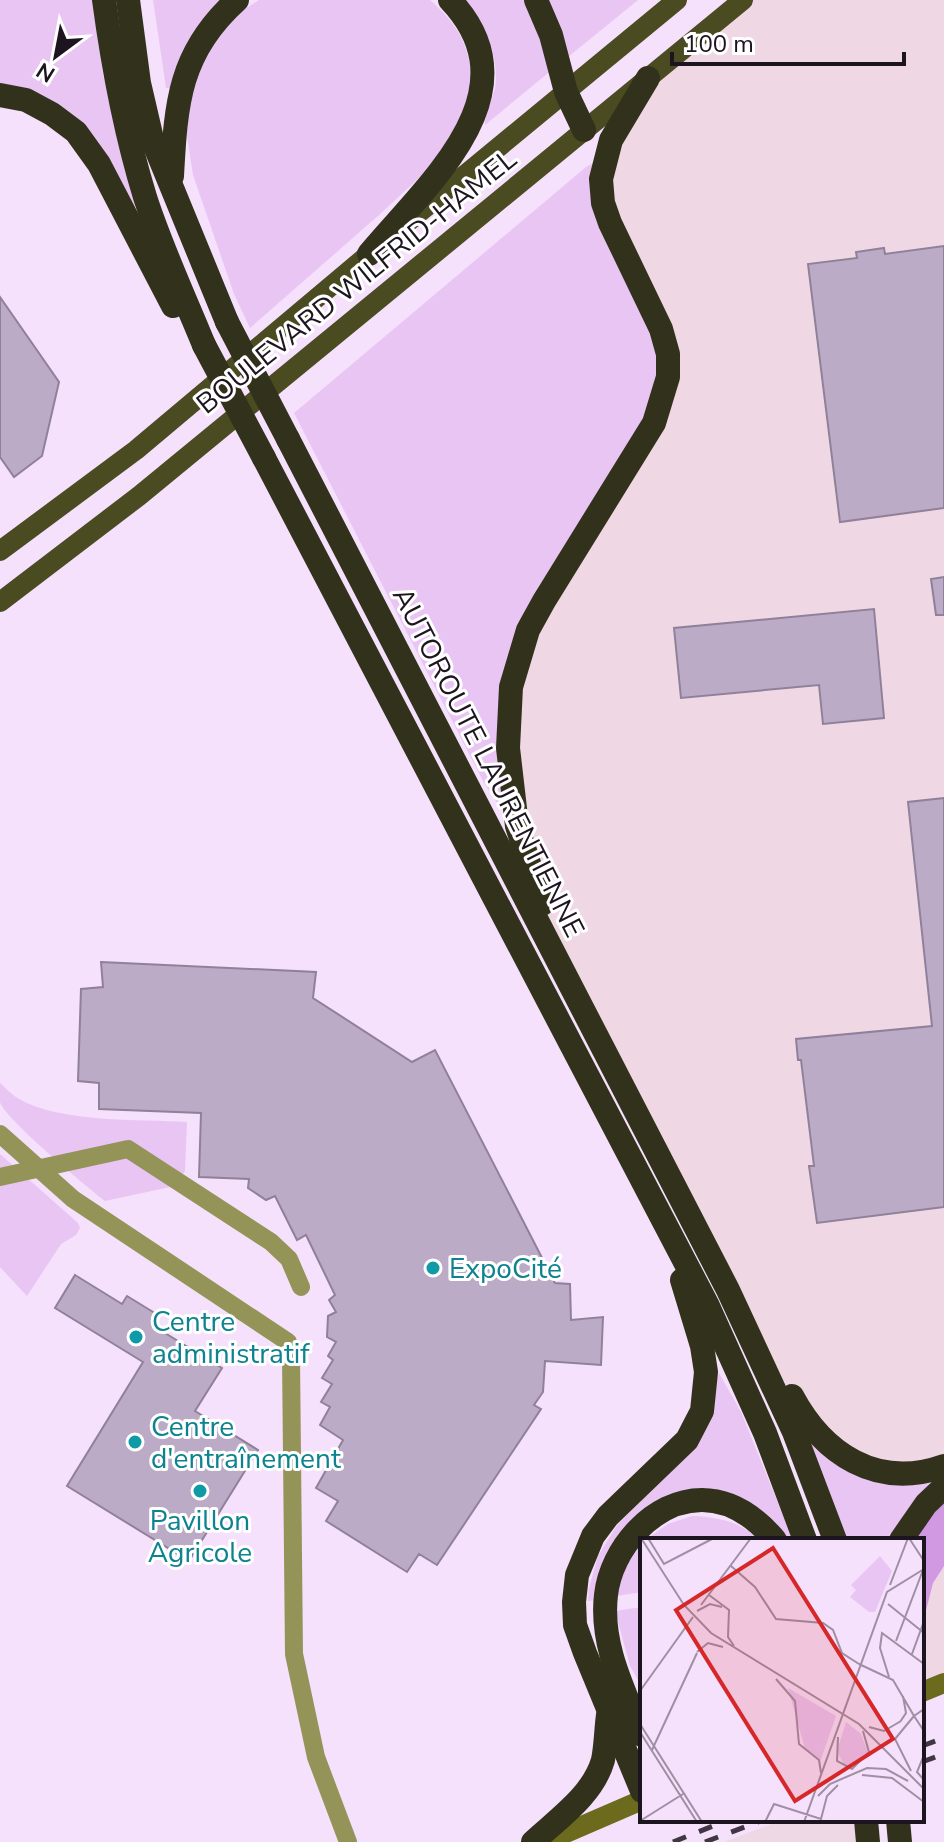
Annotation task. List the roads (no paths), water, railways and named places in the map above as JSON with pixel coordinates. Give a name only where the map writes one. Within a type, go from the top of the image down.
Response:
[{"type":"highway","name":"AUTOROUTE LAURENTIENNE","points":[[104,0],[116,85],[146,200],[204,345],[707,1304],[748,1395],[804,1538]]},
{"type":"highway","name":"AUTOROUTE LAURENTIENNE","points":[[128,0],[139,83],[152,139],[227,322],[564,971],[757,1352],[794,1432],[834,1538]]},
{"type":"highway","points":[[171,187],[174,123],[186,67],[218,17],[237,0]]},
{"type":"highway","points":[[369,254],[456,149],[475,117],[482,90],[482,60],[473,34],[450,0]]},
{"type":"highway","points":[[536,0],[551,35],[566,92],[584,130]]},
{"type":"highway","points":[[564,971],[517,826],[508,748],[511,687],[528,630],[654,423],[668,377],[668,354],[661,329],[610,223],[603,203],[601,179],[611,140],[648,78]]},
{"type":"highway","points":[[0,95],[26,100],[76,132],[99,164],[185,329],[204,345]]},
{"type":"highway","points":[[640,1786],[575,1625],[574,1602],[580,1566],[593,1536],[608,1516],[687,1440],[696,1426],[705,1395],[706,1372],[702,1346],[665,1224]]},
{"type":"highway","points":[[757,1352],[780,1375],[814,1432],[842,1455],[863,1466],[889,1472],[908,1474],[944,1466]]},
{"type":"highway","points":[[902,1538],[926,1504],[944,1487]]},
{"type":"highway","points":[[640,1730],[611,1656],[605,1630],[610,1575],[628,1541],[663,1511],[702,1500],[722,1503],[745,1513],[773,1538]]},
{"type":"highway","points":[[611,1656],[640,1695]]},
{"type":"highway","points":[[533,1842],[582,1798],[593,1782],[602,1761],[608,1712]]},
{"type":"highway","points":[[866,1822],[868,1842]]},
{"type":"highway","points":[[898,1822],[900,1842]]},
{"type":"main road","name":"BOULEVARD WILFRID-HAMEL","points":[[0,551],[136,450],[677,0]]},
{"type":"main road","name":"BOULEVARD WILFRID-HAMEL","points":[[0,602],[139,496],[743,0]]},
{"type":"street","points":[[0,1134],[78,1203],[288,1342],[291,1357],[294,1654],[316,1757],[348,1842]]},
{"type":"street","points":[[0,1177],[128,1149],[271,1242],[289,1259],[301,1287]]},
{"type":"street","points":[[545,1842],[640,1801]]},
{"type":"railway","points":[[924,1745],[944,1738]]},
{"type":"railway","points":[[924,1761],[944,1754]]},
{"type":"railway","points":[[673,1842],[723,1822]]},
{"type":"railway","points":[[705,1842],[758,1822]]},
{"type":"place","name":"ExpoCité","points":[[433,1268]]},
{"type":"place","name":"Centre administratif","points":[[136,1337]]},
{"type":"place","name":"Centre d'entraînement","points":[[135,1442]]},
{"type":"place","name":"Pavillon Agricole","points":[[200,1491]]}]
